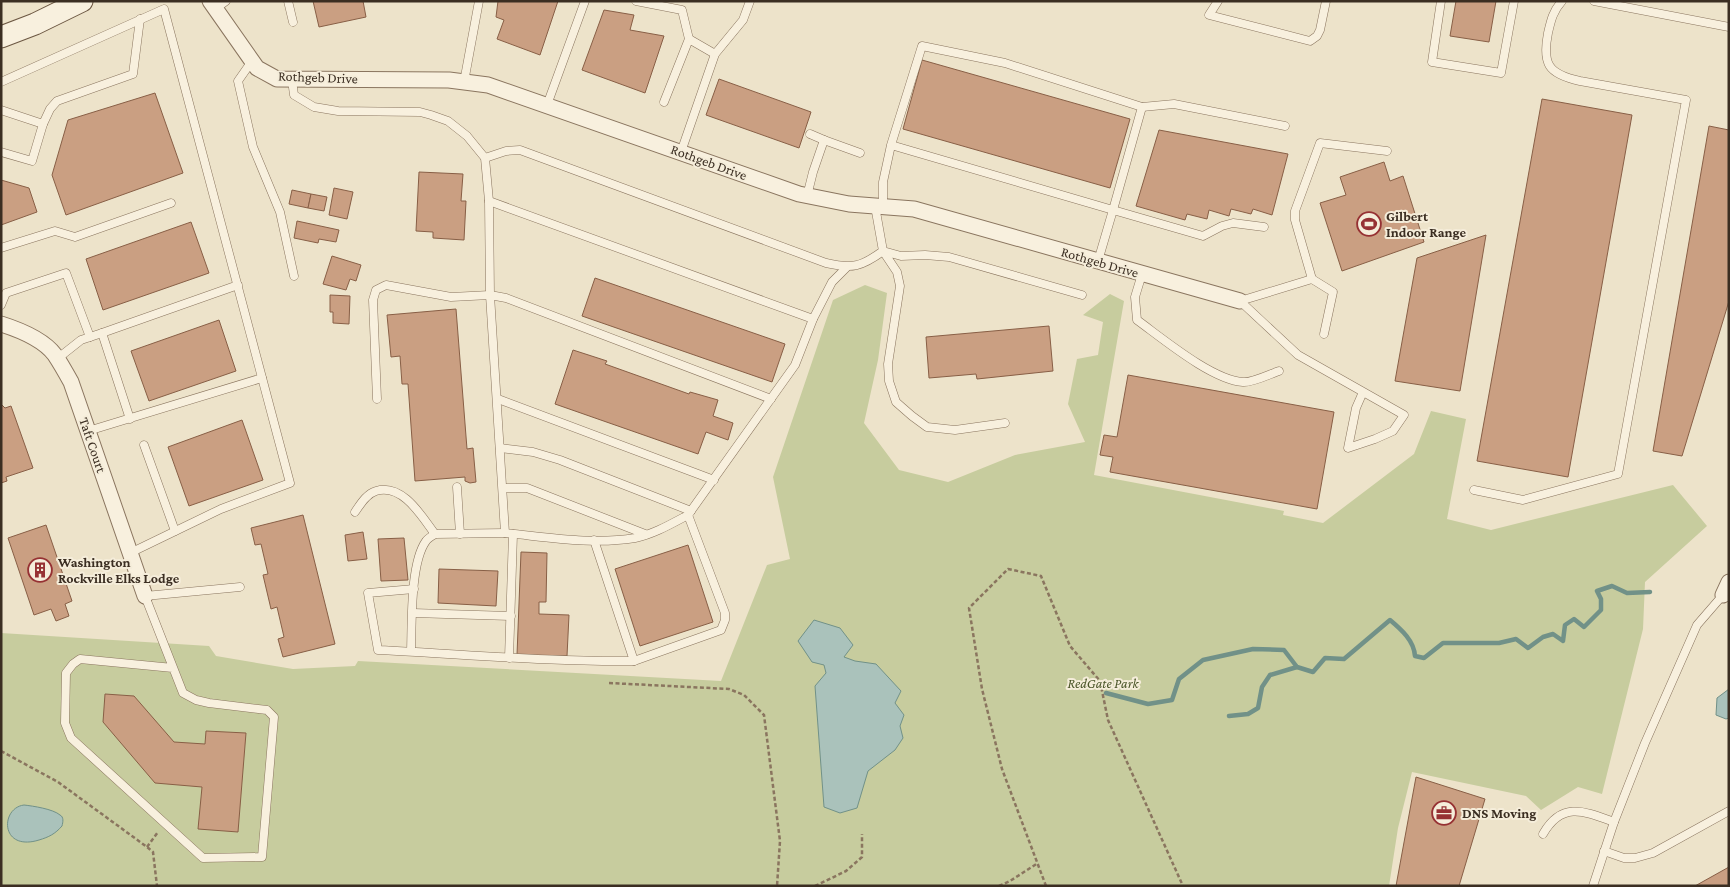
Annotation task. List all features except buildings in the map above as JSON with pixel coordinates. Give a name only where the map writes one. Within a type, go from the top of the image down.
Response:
[{"type":"main road","points":[[1,37],[34,24],[82,1]]},
{"type":"street","name":"Rothgeb Drive","points":[[217,4],[257,68],[277,79],[449,80],[488,85],[807,196],[850,204],[914,209],[1240,301]]},
{"type":"street","name":"Taft Court","points":[[1,324],[17,329],[36,339],[54,354],[71,382],[145,596]]},
{"type":"lane","points":[[288,1],[293,22]]},
{"type":"lane","points":[[464,82],[479,1]]},
{"type":"lane","points":[[547,105],[585,1]]},
{"type":"lane","points":[[636,1],[682,10],[689,39],[664,102]]},
{"type":"lane","points":[[680,152],[715,54],[743,20],[750,1]]},
{"type":"lane","points":[[1218,1],[1209,15],[1310,40],[1317,36],[1320,30],[1326,1]]},
{"type":"lane","points":[[1441,1],[1432,62],[1501,73],[1514,1]]},
{"type":"lane","points":[[1474,490],[1523,500],[1618,474],[1686,100],[1580,81],[1558,74],[1551,68],[1546,59],[1545,50],[1551,18],[1556,7],[1562,1]]},
{"type":"lane","points":[[1594,1],[1729,27]]},
{"type":"lane","points":[[1,82],[164,9],[290,483],[221,509],[130,553]]},
{"type":"lane","points":[[1,152],[32,161],[43,124],[50,109],[57,101],[133,74],[140,19]]},
{"type":"lane","points":[[689,39],[715,54]]},
{"type":"lane","points":[[1005,423],[955,430],[928,427],[896,402],[889,381],[888,364],[900,286],[897,272],[883,251],[879,207],[891,145],[922,46],[1005,63],[1142,107],[1174,104],[1285,126]]},
{"type":"lane","points":[[252,61],[238,81],[253,147],[280,212],[294,276]]},
{"type":"lane","points":[[292,80],[294,95],[314,107],[338,111],[420,112],[448,121],[467,136],[485,158],[489,201],[490,295],[503,488],[509,534],[509,658]]},
{"type":"lane","points":[[1098,261],[1142,107]]},
{"type":"lane","points":[[1,110],[43,124]]},
{"type":"lane","points":[[810,134],[860,153]]},
{"type":"lane","points":[[807,196],[824,140]]},
{"type":"lane","points":[[1324,334],[1333,292],[1312,279],[1295,220],[1295,211],[1320,143],[1387,152]]},
{"type":"lane","points":[[891,145],[1203,236],[1222,226],[1233,223],[1264,227]]},
{"type":"lane","points":[[485,158],[506,151],[520,150],[826,263],[846,268],[868,263],[883,251]]},
{"type":"lane","points":[[489,201],[813,319]]},
{"type":"lane","points":[[1,248],[56,231],[75,237],[171,203]]},
{"type":"lane","points":[[883,251],[901,256],[949,257],[1082,295]]},
{"type":"lane","points":[[411,652],[414,589],[418,557],[427,540],[435,534],[509,534],[594,540],[636,538],[661,529],[690,513],[795,366],[813,319],[832,282],[846,268]]},
{"type":"lane","points":[[1,305],[6,293],[66,273],[90,337]]},
{"type":"lane","points":[[1142,274],[1135,297],[1137,320],[1176,348],[1228,379],[1245,382],[1279,371]]},
{"type":"lane","points":[[1240,301],[1312,279]]},
{"type":"lane","points":[[377,399],[373,300],[376,290],[386,285],[451,297],[490,295],[506,298],[771,399]]},
{"type":"lane","points":[[57,359],[81,340],[238,286]]},
{"type":"lane","points":[[1240,301],[1298,355],[1404,415],[1393,431],[1348,448],[1356,408],[1363,392]]},
{"type":"lane","points":[[102,334],[130,419]]},
{"type":"lane","points":[[88,431],[262,378]]},
{"type":"lane","points":[[498,399],[714,480]]},
{"type":"lane","points":[[144,445],[175,531]]},
{"type":"lane","points":[[414,589],[368,593],[378,650],[593,662],[634,661],[721,630],[724,613],[690,513],[560,460],[533,452],[500,448]]},
{"type":"lane","points":[[457,487],[460,534]]},
{"type":"lane","points":[[503,488],[527,488],[645,534]]},
{"type":"lane","points":[[355,512],[364,499],[376,491],[388,490],[402,495],[435,534]]},
{"type":"lane","points":[[594,540],[634,661]]},
{"type":"lane","points":[[173,668],[80,659],[66,673],[65,723],[72,738],[203,858],[262,857],[274,717],[266,710],[196,700],[183,693],[145,596],[240,587]]},
{"type":"lane","points":[[1593,886],[1614,822],[1645,744],[1697,625],[1726,588]]},
{"type":"lane","points":[[413,613],[510,616]]},
{"type":"lane","points":[[1543,834],[1550,822],[1562,813],[1571,811],[1580,811],[1614,822]]},
{"type":"lane","points":[[1604,851],[1624,858],[1635,858],[1653,853],[1729,811]]},
{"type":"path","points":[[1046,886],[1002,769],[982,689],[970,608],[1008,569],[1041,576],[1070,646],[1100,682],[1108,720],[1183,886]]},
{"type":"path","points":[[609,683],[729,689],[744,695],[764,716],[780,841],[777,886]]},
{"type":"path","points":[[1,751],[58,782],[153,852],[157,886]]},
{"type":"path","points":[[147,847],[165,823]]},
{"type":"path","points":[[815,886],[846,871],[862,856],[862,834]]},
{"type":"path","points":[[998,886],[1010,881],[1038,863]]},
{"type":"green space","name":"RedGate Park","points":[[865,285],[887,293],[878,360],[864,423],[899,470],[948,482],[1015,455],[1085,442],[1068,404],[1077,359],[1098,355],[1103,322],[1083,315],[1110,294],[1124,301],[1094,475],[1284,511],[1283,515],[1323,523],[1414,454],[1431,411],[1466,419],[1447,519],[1491,530],[1673,485],[1707,526],[1645,582],[1643,629],[1602,794],[1578,787],[1541,810],[1526,796],[1412,772],[1398,828],[1389,886],[1,886],[1,633],[209,646],[216,656],[293,669],[355,666],[358,661],[721,681],[767,565],[790,559],[773,477],[833,300]]},
{"type":"water","points":[[814,620],[840,628],[853,645],[844,657],[855,661],[876,664],[901,691],[895,703],[904,715],[900,726],[903,738],[895,750],[868,771],[857,808],[840,813],[824,807],[815,686],[826,673],[824,665],[812,662],[798,641]]},
{"type":"water","points":[[1729,689],[1729,718],[1726,719],[1716,715],[1717,698]]},
{"type":"water","points":[[24,805],[43,808],[57,813],[62,817],[62,826],[46,838],[26,842],[17,840],[11,835],[8,821],[11,813],[16,808]]},
{"type":"waterway","points":[[1106,693],[1148,704],[1172,700],[1179,679],[1203,660],[1253,649],[1284,650],[1297,667],[1313,672],[1325,658],[1344,659],[1390,620],[1410,641],[1415,656],[1424,658],[1443,643],[1499,643],[1516,639],[1528,648],[1543,637],[1553,634],[1563,641],[1565,625],[1574,619],[1584,627],[1601,610],[1601,599],[1597,591],[1612,586],[1627,593],[1650,592]]},
{"type":"waterway","points":[[1229,716],[1248,714],[1258,708],[1262,687],[1270,675],[1297,667]]},
{"type":"place","name":"Gilbert Indoor Range","points":[[1369,224]]},
{"type":"place","name":"Washington Rockville Elks Lodge","points":[[40,570]]},
{"type":"place","name":"DNS Moving","points":[[1444,813]]}]
